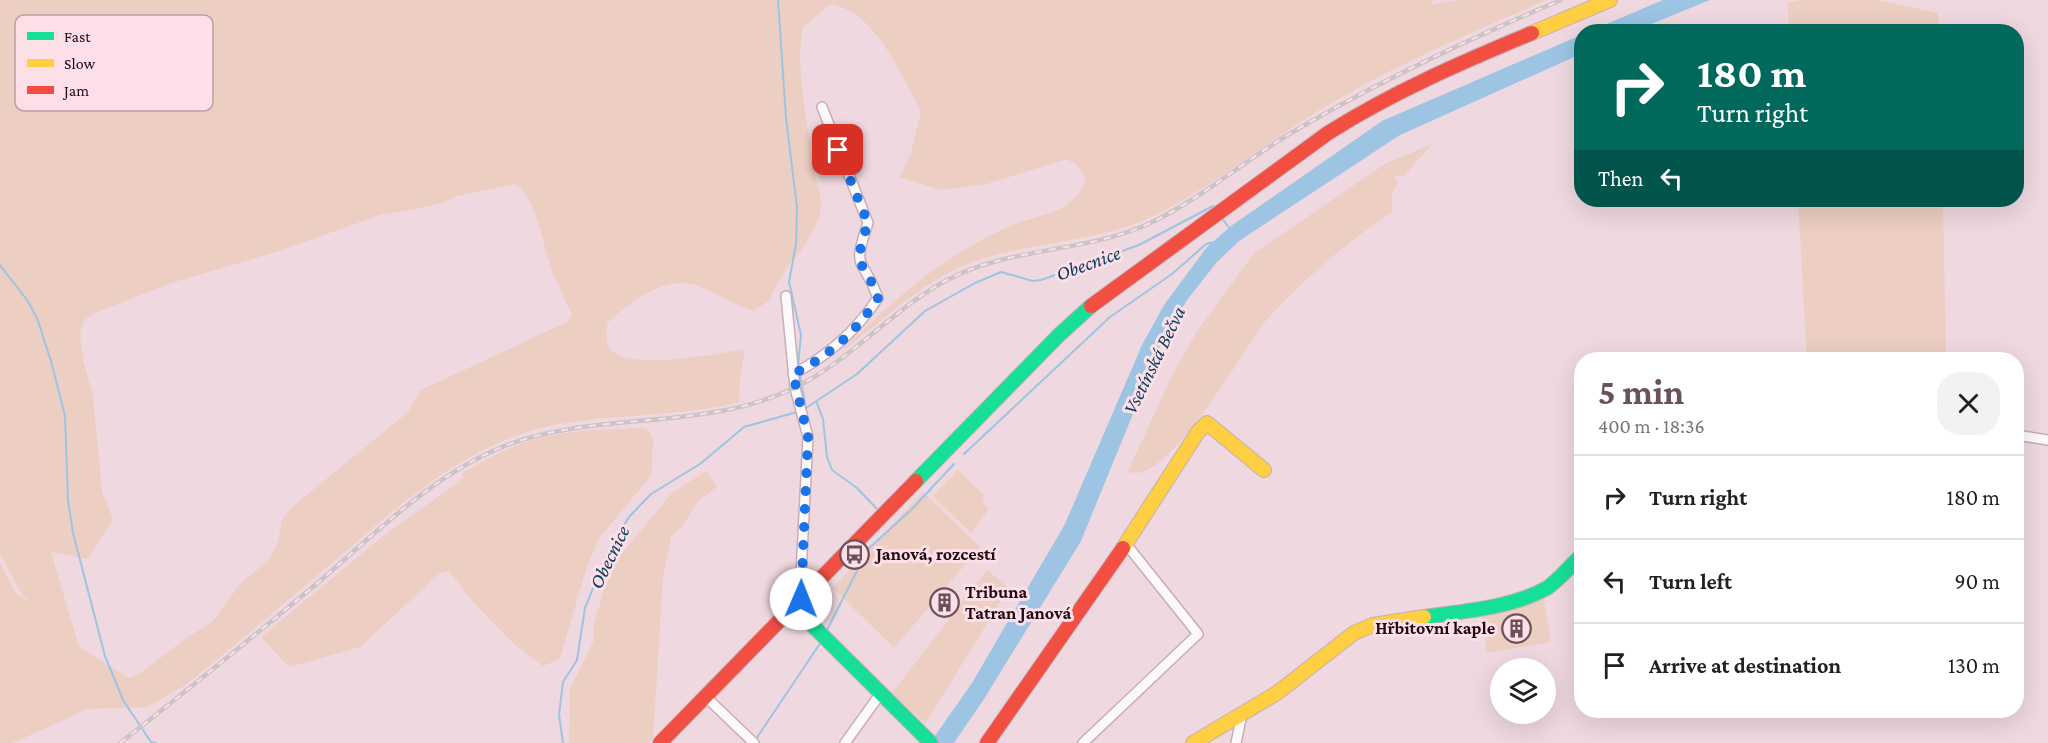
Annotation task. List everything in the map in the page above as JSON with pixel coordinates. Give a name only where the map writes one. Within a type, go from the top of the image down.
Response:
[{"type":"main road","points":[[660,743],[1076,319],[1328,133],[1362,112],[1431,78],[1610,0]]},
{"type":"main road","points":[[987,743],[1096,590],[1198,432],[1207,423],[1264,470]]},
{"type":"main road","points":[[1194,743],[1277,693],[1353,633],[1373,625],[1472,610],[1524,597],[1548,587],[1574,563]]},
{"type":"main road","points":[[798,604],[931,743]]},
{"type":"street","points":[[793,374],[821,360],[865,318],[878,298],[859,264],[860,245],[868,223],[822,106]]},
{"type":"street","points":[[786,297],[793,374],[808,437],[798,604]]},
{"type":"street","points":[[2024,436],[2048,440]]},
{"type":"street","points":[[1083,743],[1198,633],[1126,544]]},
{"type":"street","points":[[845,743],[884,695]]},
{"type":"street","points":[[706,697],[754,743]]},
{"type":"street","points":[[1236,743],[1242,714]]},
{"type":"shaded area","points":[[0,0],[1434,0],[1430,4],[1462,0],[1547,0],[1430,51],[1345,95],[1199,191],[1157,214],[1114,230],[1000,254],[958,268],[905,301],[839,354],[897,299],[960,252],[1019,222],[1064,207],[1073,200],[1086,178],[1076,164],[1066,159],[987,184],[941,190],[900,177],[911,153],[921,111],[886,47],[874,32],[847,9],[831,4],[803,27],[800,61],[803,100],[821,209],[812,234],[782,276],[770,300],[753,311],[692,284],[673,283],[642,296],[607,323],[607,341],[611,350],[622,356],[637,359],[675,359],[745,349],[740,375],[739,402],[689,411],[562,424],[537,429],[480,451],[429,483],[405,502],[184,686],[147,707],[87,709],[13,743],[0,743],[0,562],[15,592],[31,603],[22,594],[0,554]],"holes":[[[515,184],[528,198],[538,222],[551,268],[572,315],[567,322],[421,390],[408,412],[291,508],[282,520],[278,541],[270,559],[240,584],[213,621],[138,675],[129,678],[79,647],[51,552],[88,559],[113,519],[102,492],[93,397],[83,359],[80,335],[83,321],[95,313],[171,283],[276,252],[380,215],[420,208],[445,202],[457,196]]]},
{"type":"shaded area","points":[[1801,0],[1877,0],[1938,13],[1939,24],[1789,24],[1788,3]]},
{"type":"shaded area","points":[[1432,144],[1404,176],[1395,177],[1396,182],[1399,182],[1392,192],[1392,212],[1323,264],[1262,325],[1221,388],[1181,441],[1161,461],[1143,472],[1128,471],[1173,374],[1196,333],[1254,253],[1385,164]]},
{"type":"shaded area","points":[[1798,207],[1943,207],[1946,352],[1807,352]]},
{"type":"shaded area","points":[[644,428],[650,432],[654,443],[650,477],[599,538],[586,569],[560,659],[543,666],[515,645],[475,604],[449,571],[440,573],[360,647],[289,667],[261,637],[388,532],[458,483],[463,478],[462,473],[483,461],[535,439],[566,433]]},
{"type":"shaded area","points":[[958,470],[984,495],[983,503],[989,509],[971,533],[933,496]]},
{"type":"shaded area","points":[[706,471],[717,487],[697,502],[682,527],[671,536],[663,576],[653,739],[649,743],[569,743],[570,689],[594,640],[594,624],[604,590],[619,557],[672,493]]},
{"type":"shaded area","points":[[923,492],[980,547],[894,648],[833,588]]},
{"type":"shaded area","points":[[987,570],[1009,588],[925,724],[892,693]]},
{"type":"shaded area","points":[[1543,595],[1551,642],[1487,653],[1481,611]]},
{"type":"water","points":[[1663,0],[1710,0],[1651,24],[1606,24]]},
{"type":"water","name":"Vsetínská Bečva","points":[[1574,38],[1574,57],[1400,135],[1239,241],[1217,262],[1187,300],[1162,343],[1081,541],[984,699],[954,743],[930,743],[972,683],[1065,524],[1142,345],[1164,305],[1207,247],[1231,226],[1382,121]]},
{"type":"waterway","points":[[778,0],[786,118],[797,207],[796,244],[789,282],[801,335],[798,366]]},
{"type":"waterway","name":"Obecnice","points":[[803,410],[857,374],[925,311],[975,283],[1001,272],[1033,281],[1041,280],[1139,245],[1213,206],[1216,210]]},
{"type":"waterway","name":"Obecnice","points":[[1221,217],[1230,229]]},
{"type":"waterway","points":[[964,454],[1110,317],[1172,274],[1206,244],[1214,242]]},
{"type":"waterway","points":[[0,265],[27,300],[37,318],[51,361],[65,416],[68,500],[73,533],[105,656],[123,700],[151,742],[156,743]]},
{"type":"waterway","points":[[800,375],[806,409]]},
{"type":"waterway","name":"Obecnice","points":[[817,403],[823,419],[827,457],[832,470],[857,488],[877,509]]},
{"type":"waterway","name":"Obecnice","points":[[563,743],[559,715],[563,682],[577,660],[585,608],[608,551],[629,517],[651,494],[700,464],[744,427],[797,412]]},
{"type":"waterway","points":[[827,630],[868,549],[912,509],[954,464]]},
{"type":"waterway","points":[[756,739],[821,642]]},
{"type":"railway","points":[[120,743],[320,581],[408,505],[431,487],[481,457],[507,445],[543,434],[580,427],[728,410],[763,400],[798,386],[837,362],[909,305],[947,280],[995,261],[1097,241],[1146,225],[1200,194],[1286,136],[1353,98],[1456,47],[1561,0]]},
{"type":"traffic: fast","points":[[916,481],[1059,335],[1091,306]]},
{"type":"traffic: fast","points":[[1424,617],[1487,608],[1533,595],[1551,585],[1574,563]]},
{"type":"traffic: fast","points":[[795,608],[931,743]]},
{"type":"traffic: slow","points":[[1532,33],[1610,0]]},
{"type":"traffic: slow","points":[[1123,548],[1198,432],[1207,423],[1264,470]]},
{"type":"traffic: slow","points":[[1193,743],[1277,693],[1354,633],[1373,625],[1424,617]]},
{"type":"traffic: jam","points":[[1091,306],[1328,133],[1428,78],[1532,33]]},
{"type":"traffic: jam","points":[[660,743],[916,481]]},
{"type":"traffic: jam","points":[[987,743],[1123,548]]},
{"type":"place","name":"Janová, rozcestí","points":[[855,554]]},
{"type":"place","name":"Tribuna Tatran Janová","points":[[944,602]]},
{"type":"place","name":"Hřbitovní kaple","points":[[1516,628]]},
{"type":"route","points":[[801,599],[808,437],[793,374],[821,360],[865,318],[878,298],[859,264],[860,245],[868,223],[838,150]]}]
